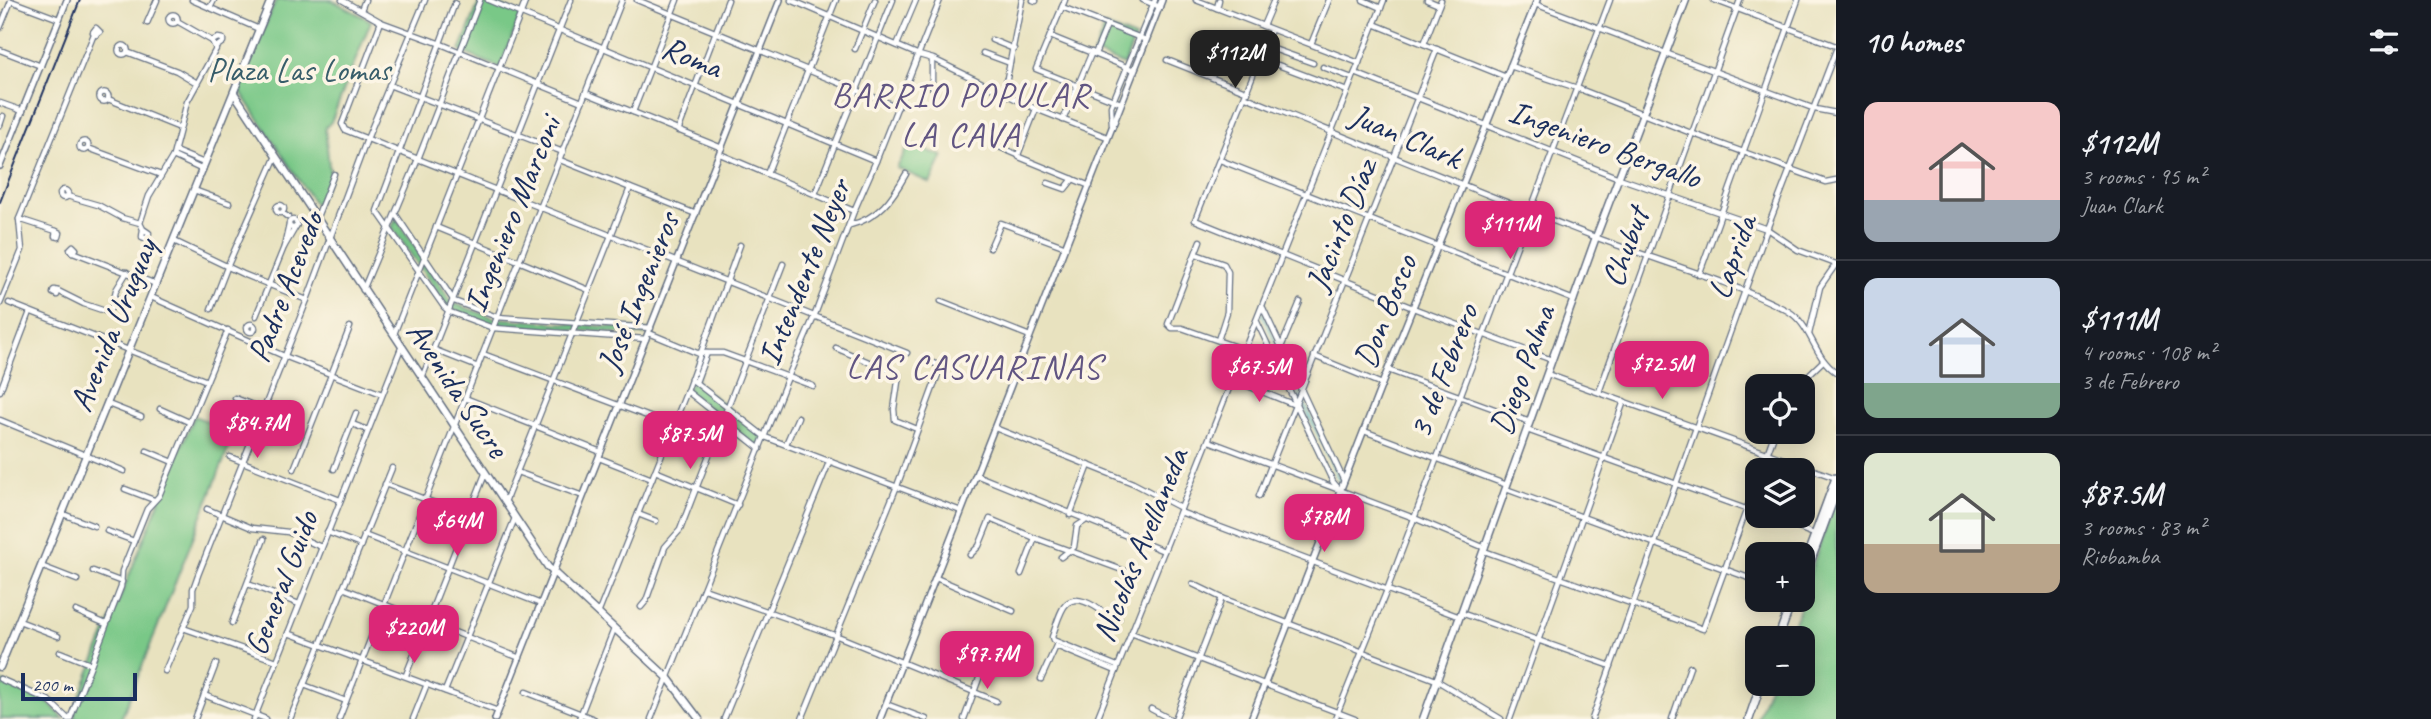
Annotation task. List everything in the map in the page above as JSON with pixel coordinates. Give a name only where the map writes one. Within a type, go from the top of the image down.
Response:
[{"type":"main road","name":"Avenida Uruguay","points":[[0,667],[271,0]]},
{"type":"main road","name":"Diego Palma","points":[[1423,719],[1596,237],[1686,0]]},
{"type":"main road","name":"Avenida Sucre","points":[[234,93],[453,427],[553,573],[668,678],[699,719]]},
{"type":"main road","points":[[1812,542],[1836,478]]},
{"type":"main road","points":[[1815,549],[1836,492]]},
{"type":"main road","points":[[1751,719],[1760,696]]},
{"type":"street","points":[[0,28],[11,0],[59,19]]},
{"type":"street","points":[[0,164],[66,0]]},
{"type":"street","points":[[147,23],[157,0]]},
{"type":"street","points":[[192,0],[259,29]]},
{"type":"street","points":[[210,8],[214,0]]},
{"type":"street","points":[[342,0],[382,22],[582,102]]},
{"type":"street","points":[[361,10],[365,0]]},
{"type":"street","name":"Padre Acevedo","points":[[165,671],[192,605],[195,583],[389,85],[425,0]]},
{"type":"street","points":[[363,290],[396,214],[480,0]]},
{"type":"street","name":"Roma","points":[[488,0],[876,161]]},
{"type":"street","points":[[393,336],[526,0]]},
{"type":"street","points":[[422,379],[571,0]]},
{"type":"street","name":"Ingeniero Marconi","points":[[339,719],[622,0]]},
{"type":"street","points":[[637,0],[898,107]]},
{"type":"street","points":[[633,112],[677,0]]},
{"type":"street","points":[[678,131],[728,0]]},
{"type":"street","name":"José Ingenieros","points":[[495,719],[780,0]]},
{"type":"street","points":[[791,0],[1107,137]]},
{"type":"street","points":[[767,174],[836,0]]},
{"type":"street","points":[[855,49],[875,0]]},
{"type":"street","points":[[816,194],[893,0]]},
{"type":"street","points":[[897,45],[916,0]]},
{"type":"street","points":[[933,0],[940,1]]},
{"type":"street","points":[[1004,94],[1022,0]]},
{"type":"street","points":[[1065,0],[1036,69],[1121,103]]},
{"type":"street","points":[[880,719],[1134,70],[1157,3],[1143,0]]},
{"type":"street","points":[[1196,0],[1359,63]]},
{"type":"street","points":[[1217,8],[1220,0]]},
{"type":"street","points":[[1263,26],[1274,0]]},
{"type":"street","points":[[1311,44],[1329,0]]},
{"type":"street","points":[[1363,0],[1381,8]]},
{"type":"street","name":"Nicolás Avellaneda","points":[[1097,719],[1384,0]]},
{"type":"street","points":[[1424,44],[1440,2],[1427,0]]},
{"type":"street","name":"3 de Febrero","points":[[1335,719],[1360,651],[1387,590],[1610,0]]},
{"type":"street","points":[[1714,0],[1836,48]]},
{"type":"street","name":"Chubut","points":[[1599,392],[1740,0]]},
{"type":"street","points":[[1699,275],[1798,0]]},
{"type":"street","name":"Intendente Neyer","points":[[651,719],[940,1]]},
{"type":"street","points":[[1536,2],[1666,54],[1815,108],[1836,113]]},
{"type":"street","name":"Don Bosco","points":[[1251,719],[1536,2]]},
{"type":"street","points":[[455,3],[377,211],[418,272],[450,312],[494,328],[571,334],[648,333]]},
{"type":"street","points":[[1062,7],[1143,39]]},
{"type":"street","points":[[143,229],[140,223],[149,196],[174,153],[187,102],[210,62],[214,44],[177,21]]},
{"type":"street","points":[[382,22],[342,127],[907,354]]},
{"type":"street","points":[[1374,24],[1506,77]]},
{"type":"street","points":[[1063,120],[1107,25]]},
{"type":"street","points":[[1271,30],[1195,220],[1413,308],[1552,360]]},
{"type":"street","points":[[94,34],[19,219],[22,234],[21,254],[0,303],[9,303],[206,381]]},
{"type":"street","points":[[1050,36],[1134,70]]},
{"type":"street","points":[[1112,125],[1111,111],[1114,100],[1126,68],[1143,39]]},
{"type":"street","points":[[992,40],[1014,49]]},
{"type":"street","points":[[1265,46],[1314,63]]},
{"type":"street","name":"Laprida","points":[[1592,719],[1767,229],[1836,48]]},
{"type":"street","name":"Jacinto Díaz","points":[[1259,496],[1437,49]]},
{"type":"street","points":[[0,50],[41,66]]},
{"type":"street","points":[[127,52],[177,71],[197,83]]},
{"type":"street","points":[[983,53],[1010,63]]},
{"type":"street","points":[[932,59],[932,87]]},
{"type":"street","name":"Juan Clark","points":[[1167,60],[1462,186],[1699,275],[1788,312],[1809,334],[1822,362],[1836,372]]},
{"type":"street","points":[[1278,65],[1347,91]]},
{"type":"street","points":[[1510,66],[1577,88],[1826,182],[1836,180]]},
{"type":"street","name":"Ingeniero Bergallo","points":[[1323,67],[1418,98],[1619,178],[1767,229],[1798,250],[1836,264]]},
{"type":"street","points":[[389,85],[563,152]]},
{"type":"street","points":[[586,93],[678,131],[767,174],[854,211]]},
{"type":"street","points":[[108,99],[180,128]]},
{"type":"street","points":[[0,103],[23,111]]},
{"type":"street","points":[[1019,157],[1036,108]]},
{"type":"street","points":[[0,125],[3,116]]},
{"type":"street","points":[[998,146],[1090,186]]},
{"type":"street","points":[[88,148],[161,175]]},
{"type":"street","points":[[174,153],[204,167]]},
{"type":"street","points":[[211,309],[276,156]]},
{"type":"street","points":[[560,160],[696,214]]},
{"type":"street","points":[[1220,160],[1574,300]]},
{"type":"street","points":[[316,218],[334,174]]},
{"type":"street","points":[[849,226],[862,222],[886,206],[906,174]]},
{"type":"street","points":[[1048,183],[1065,189],[1073,179]]},
{"type":"street","points":[[504,503],[630,188]]},
{"type":"street","points":[[194,190],[229,203]]},
{"type":"street","points":[[67,196],[98,205],[122,218],[140,223]]},
{"type":"street","points":[[396,214],[454,301],[497,317],[576,323],[648,333],[700,353],[723,353],[813,386]]},
{"type":"street","points":[[19,219],[54,233]]},
{"type":"street","points":[[252,325],[284,247],[288,219]]},
{"type":"street","points":[[22,234],[27,222]]},
{"type":"street","points":[[990,248],[1001,223],[1066,247]]},
{"type":"street","points":[[436,227],[589,289]]},
{"type":"street","points":[[174,241],[307,300]]},
{"type":"street","points":[[1200,241],[1168,324],[1172,328],[1182,328],[1245,350]]},
{"type":"street","points":[[693,380],[700,353],[740,244]]},
{"type":"street","points":[[75,251],[156,284]]},
{"type":"street","points":[[1196,254],[1224,264],[1228,272],[1227,312],[1217,340]]},
{"type":"street","points":[[641,607],[646,601],[665,547],[680,530],[783,264]]},
{"type":"street","points":[[1809,334],[1820,287],[1836,264]]},
{"type":"street","points":[[59,293],[108,312],[116,290],[127,272]]},
{"type":"street","points":[[4,296],[9,303]]},
{"type":"street","points":[[151,297],[284,356],[382,394]]},
{"type":"street","points":[[941,301],[1030,336]]},
{"type":"street","points":[[1282,346],[1300,302]]},
{"type":"street","points":[[1262,307],[1344,481]]},
{"type":"street","points":[[0,391],[30,312]]},
{"type":"street","points":[[1257,321],[1333,482],[1340,490]]},
{"type":"street","points":[[294,469],[350,327]]},
{"type":"street","points":[[0,679],[48,700],[69,719],[122,582],[122,571],[148,505],[159,496],[228,330]]},
{"type":"street","name":"General Guido","points":[[254,717],[401,348]]},
{"type":"street","points":[[836,348],[900,376],[895,420],[917,429]]},
{"type":"street","points":[[435,350],[478,367]]},
{"type":"street","points":[[598,614],[687,391],[707,353]]},
{"type":"street","points":[[483,354],[663,422]]},
{"type":"street","points":[[1314,356],[1382,384]]},
{"type":"street","points":[[1810,374],[1822,362]]},
{"type":"street","points":[[802,719],[897,486],[941,366],[933,363]]},
{"type":"street","points":[[1388,370],[1530,422]]},
{"type":"street","points":[[1547,374],[1836,478]]},
{"type":"street","points":[[693,380],[765,437],[961,511]]},
{"type":"street","points":[[1233,380],[1296,402]]},
{"type":"street","points":[[687,391],[760,449]]},
{"type":"street","points":[[235,398],[288,419]]},
{"type":"street","points":[[465,398],[535,426],[652,479]]},
{"type":"street","points":[[1510,719],[1624,401]]},
{"type":"street","points":[[107,404],[141,417]]},
{"type":"street","points":[[160,409],[189,422]]},
{"type":"street","points":[[334,469],[356,413]]},
{"type":"street","points":[[786,444],[798,417]]},
{"type":"street","points":[[0,420],[124,471]]},
{"type":"street","points":[[352,424],[368,430]]},
{"type":"street","points":[[995,428],[1133,483],[1181,510],[1313,564],[1611,666]]},
{"type":"street","points":[[1527,430],[1745,508]]},
{"type":"street","points":[[1364,431],[1437,457],[1583,517],[1745,576]]},
{"type":"street","points":[[1209,441],[1414,518],[1561,579],[1703,629],[1745,514]]},
{"type":"street","points":[[1766,458],[1771,444]]},
{"type":"street","points":[[147,450],[173,462]]},
{"type":"street","points":[[230,457],[340,500]]},
{"type":"street","points":[[724,719],[830,460]]},
{"type":"street","points":[[1070,515],[1089,466]]},
{"type":"street","points":[[290,719],[391,468]]},
{"type":"street","points":[[655,471],[738,505]]},
{"type":"street","points":[[517,472],[583,496]]},
{"type":"street","points":[[406,676],[485,474]]},
{"type":"street","points":[[975,475],[1164,551]]},
{"type":"street","points":[[385,484],[469,516]]},
{"type":"street","points":[[125,489],[155,501]]},
{"type":"street","points":[[207,509],[251,528],[288,533],[321,547]]},
{"type":"street","points":[[63,514],[94,526]]},
{"type":"street","points":[[638,514],[656,521]]},
{"type":"street","points":[[445,691],[515,518]]},
{"type":"street","points":[[970,555],[979,546],[990,519],[1133,574]]},
{"type":"street","points":[[1061,557],[1070,552],[1076,544],[1077,526],[1086,521]]},
{"type":"street","points":[[1797,528],[1815,535]]},
{"type":"street","points":[[107,531],[134,541]]},
{"type":"street","points":[[327,532],[360,545]]},
{"type":"street","points":[[364,535],[542,604]]},
{"type":"street","points":[[1021,574],[1035,538]]},
{"type":"street","points":[[232,623],[264,539]]},
{"type":"street","points":[[41,566],[77,580]]},
{"type":"street","points":[[93,571],[122,582]]},
{"type":"street","points":[[936,578],[1013,611]]},
{"type":"street","points":[[248,584],[299,604]]},
{"type":"street","points":[[1193,584],[1222,598],[1436,680],[1501,719]]},
{"type":"street","points":[[343,588],[520,658]]},
{"type":"street","points":[[704,589],[902,662],[996,701]]},
{"type":"street","points":[[1151,709],[1172,719],[1222,598]]},
{"type":"street","points":[[1116,669],[1053,640],[1052,637],[1066,602],[1071,600],[1082,600],[1119,619]]},
{"type":"street","points":[[76,611],[106,624]]},
{"type":"street","points":[[19,621],[58,636]]},
{"type":"street","points":[[183,628],[277,661]]},
{"type":"street","points":[[580,717],[614,629]]},
{"type":"street","points":[[288,632],[498,711]]},
{"type":"street","points":[[1131,633],[1355,719]]},
{"type":"street","points":[[1041,679],[1056,646],[1116,669]]},
{"type":"street","points":[[60,652],[90,664]]},
{"type":"street","points":[[964,719],[988,654]]},
{"type":"street","points":[[195,719],[216,664]]},
{"type":"street","points":[[1672,719],[1689,667]]},
{"type":"street","points":[[413,719],[427,684]]},
{"type":"street","points":[[304,685],[346,701]]},
{"type":"street","points":[[526,692],[580,717],[594,719]]},
{"type":"street","points":[[204,695],[254,717],[266,719]]},
{"type":"street","points":[[886,704],[926,719]]},
{"type":"green space","name":"Plaza Las Lomas","points":[[276,0],[332,0],[371,21],[331,122],[325,128],[330,175],[316,206],[239,89]]},
{"type":"green space","points":[[480,0],[488,0],[521,14],[500,68],[460,51]]},
{"type":"green space","points":[[1105,26],[1135,38],[1124,65],[1094,53]]},
{"type":"green space","points":[[909,144],[943,156],[930,183],[897,168]]},
{"type":"green space","points":[[396,218],[452,303],[494,318],[648,330],[645,335],[492,324],[448,308],[392,227]]},
{"type":"green space","points":[[700,353],[707,353],[696,382],[765,437],[760,449],[687,391]]},
{"type":"green space","points":[[194,416],[235,432],[121,719],[75,719],[75,708]]},
{"type":"green space","points":[[1836,498],[1836,719],[1757,719],[1766,696],[1815,696],[1815,626],[1792,626],[1798,612],[1815,612],[1815,558]]},
{"type":"green space","points":[[0,681],[49,703],[64,719],[0,719]]},
{"type":"waterway","points":[[1262,313],[1340,482]]},
{"type":"railway","points":[[0,202],[80,0]]},
{"type":"district","name":"BARRIO POPULAR LA CAVA","points":[[961,114]]},
{"type":"district","name":"LAS CASUARINAS","points":[[974,366]]}]
